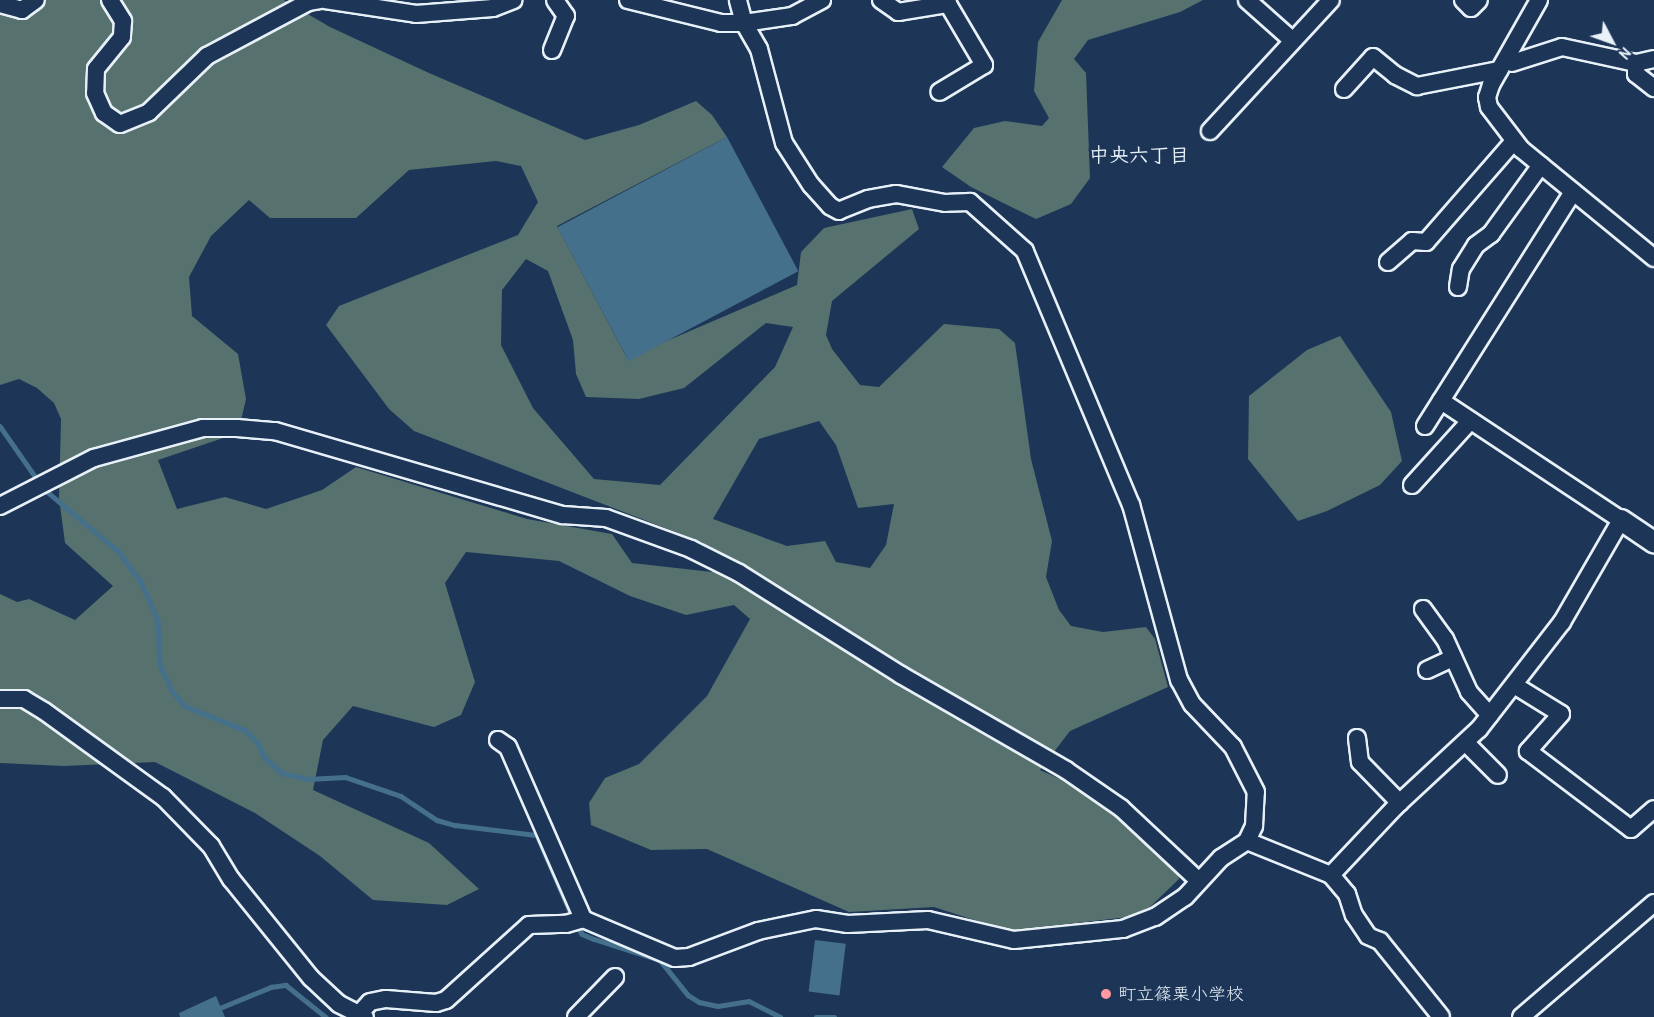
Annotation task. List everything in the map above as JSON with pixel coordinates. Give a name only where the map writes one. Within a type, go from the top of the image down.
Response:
[{"type":"street","points":[[0,4],[22,10],[36,0]]},
{"type":"street","points":[[110,0],[123,21],[122,37],[96,69],[95,93],[104,113],[120,124],[149,112],[207,56],[308,2],[320,0]]},
{"type":"street","points":[[325,0],[416,14],[493,8],[514,0]]},
{"type":"street","points":[[552,50],[566,16],[555,0]]},
{"type":"street","points":[[628,0],[721,23],[744,23],[792,16],[822,0]]},
{"type":"street","points":[[0,699],[24,699],[44,711],[163,797],[211,846],[231,879],[311,978],[353,1013],[370,1002],[386,999],[436,1004],[446,1000],[529,926],[566,924],[583,919],[675,958],[689,957],[758,931],[816,919],[848,924],[928,920],[1014,940],[1123,928],[1155,917],[1185,897],[1198,880],[1221,858],[1247,841],[1257,811],[1256,792],[1233,747],[1192,704],[1179,680],[1131,505],[1025,251],[970,202],[945,203],[896,194],[868,199],[839,211],[830,206],[811,185],[784,143],[759,49],[744,23],[738,0]]},
{"type":"street","points":[[881,0],[898,12],[948,4],[984,65],[939,92]]},
{"type":"street","points":[[1247,0],[1292,40]]},
{"type":"street","points":[[1210,131],[1331,0]]},
{"type":"street","points":[[1463,0],[1471,8],[1479,0]]},
{"type":"street","points":[[1539,0],[1487,96],[1499,124],[1541,165],[1654,258]]},
{"type":"street","points":[[1344,89],[1373,57],[1395,75],[1417,86],[1505,66],[1562,47],[1636,63],[1654,59]]},
{"type":"street","points":[[1636,63],[1636,75],[1654,88]]},
{"type":"street","points":[[1388,262],[1412,241],[1426,242],[1514,141]]},
{"type":"street","points":[[1458,287],[1461,269],[1476,245],[1491,234],[1541,165]]},
{"type":"street","points":[[1425,426],[1573,192]]},
{"type":"street","points":[[1441,401],[1654,542]]},
{"type":"street","points":[[1412,485],[1470,421]]},
{"type":"street","points":[[0,506],[93,458],[203,428],[237,428],[275,431],[563,515],[606,518],[691,549],[739,573],[901,675],[1066,770],[1121,808],[1198,880]]},
{"type":"street","points":[[1331,874],[1400,803],[1466,743],[1490,715],[1562,622],[1621,520]]},
{"type":"street","points":[[1423,609],[1454,658],[1470,692],[1490,715]]},
{"type":"street","points":[[1426,670],[1454,658]]},
{"type":"street","points":[[1514,685],[1561,714],[1528,751],[1631,830],[1654,809]]},
{"type":"street","points":[[1356,738],[1360,762],[1400,803]]},
{"type":"street","points":[[498,740],[508,747],[583,919]]},
{"type":"street","points":[[1466,743],[1498,775]]},
{"type":"street","points":[[1247,841],[1331,874],[1347,894],[1354,915],[1368,936],[1380,941],[1442,1017]]},
{"type":"street","points":[[1521,1017],[1652,908]]},
{"type":"street","points":[[576,1017],[615,977]]},
{"type":"green space","points":[[0,0],[284,0],[330,27],[429,73],[585,140],[639,125],[696,101],[712,115],[727,137],[557,226],[627,358],[797,285],[801,252],[824,228],[912,209],[919,229],[832,301],[826,335],[832,349],[860,385],[879,387],[944,324],[999,329],[1015,343],[1031,459],[1052,541],[1046,577],[1059,610],[1071,626],[1103,632],[1146,627],[1155,639],[1168,687],[1070,731],[1040,770],[1069,783],[1129,823],[1177,868],[1179,879],[1150,907],[1128,917],[1008,931],[934,907],[849,912],[707,849],[651,850],[591,825],[589,803],[605,778],[639,764],[707,696],[750,619],[734,605],[686,615],[630,596],[559,561],[466,552],[445,583],[475,682],[461,715],[434,727],[353,706],[323,740],[313,790],[429,843],[479,889],[447,905],[373,900],[320,856],[255,813],[155,762],[64,766],[0,763],[0,594],[17,602],[29,599],[75,620],[113,586],[65,543],[59,498],[61,419],[54,403],[37,388],[19,379],[0,385]],"holes":[[[496,161],[521,166],[538,202],[518,235],[339,306],[326,325],[389,409],[414,431],[704,543],[712,572],[632,563],[612,534],[527,519],[356,467],[322,490],[266,509],[225,497],[177,509],[158,460],[238,433],[246,399],[238,354],[192,316],[189,277],[211,236],[249,200],[270,218],[356,218],[409,170]],[[526,259],[548,271],[573,340],[576,374],[586,397],[639,399],[684,388],[766,323],[793,327],[775,367],[660,485],[594,479],[533,408],[501,345],[502,290]],[[819,421],[836,445],[858,508],[894,504],[886,545],[870,568],[836,562],[825,541],[787,546],[713,519],[759,439]]]},
{"type":"green space","points":[[1062,0],[1203,0],[1180,12],[1088,40],[1074,59],[1086,73],[1090,178],[1071,204],[1036,219],[971,187],[942,167],[974,128],[1005,121],[1042,126],[1049,118],[1034,91],[1038,42]]},
{"type":"green space","points":[[1340,336],[1391,412],[1402,461],[1380,485],[1327,511],[1298,521],[1248,459],[1249,396],[1307,350]]},
{"type":"water","points":[[727,137],[798,271],[629,361],[557,227]]},
{"type":"water","points":[[815,940],[846,944],[839,995],[809,992]]},
{"type":"water","points":[[216,996],[225,1017],[180,1017],[179,1013]]},
{"type":"waterway","points":[[0,426],[44,489],[118,551],[141,582],[158,620],[160,665],[172,691],[185,706],[245,730],[258,743],[265,758],[282,773],[308,779],[345,777],[401,796],[437,820],[455,825],[537,835],[573,918]]},
{"type":"waterway","points":[[577,925],[582,934],[660,960],[688,995],[699,1002],[718,1006],[749,1001],[780,1017]]},
{"type":"waterway","points":[[215,1010],[271,987],[286,985],[326,1017]]},
{"type":"waterway","points":[[816,1017],[835,1017]]},
{"type":"place","name":"町立篠栗小学校","points":[[1106,994]]},
{"type":"district","name":"中央六丁目","points":[[1139,154]]}]
